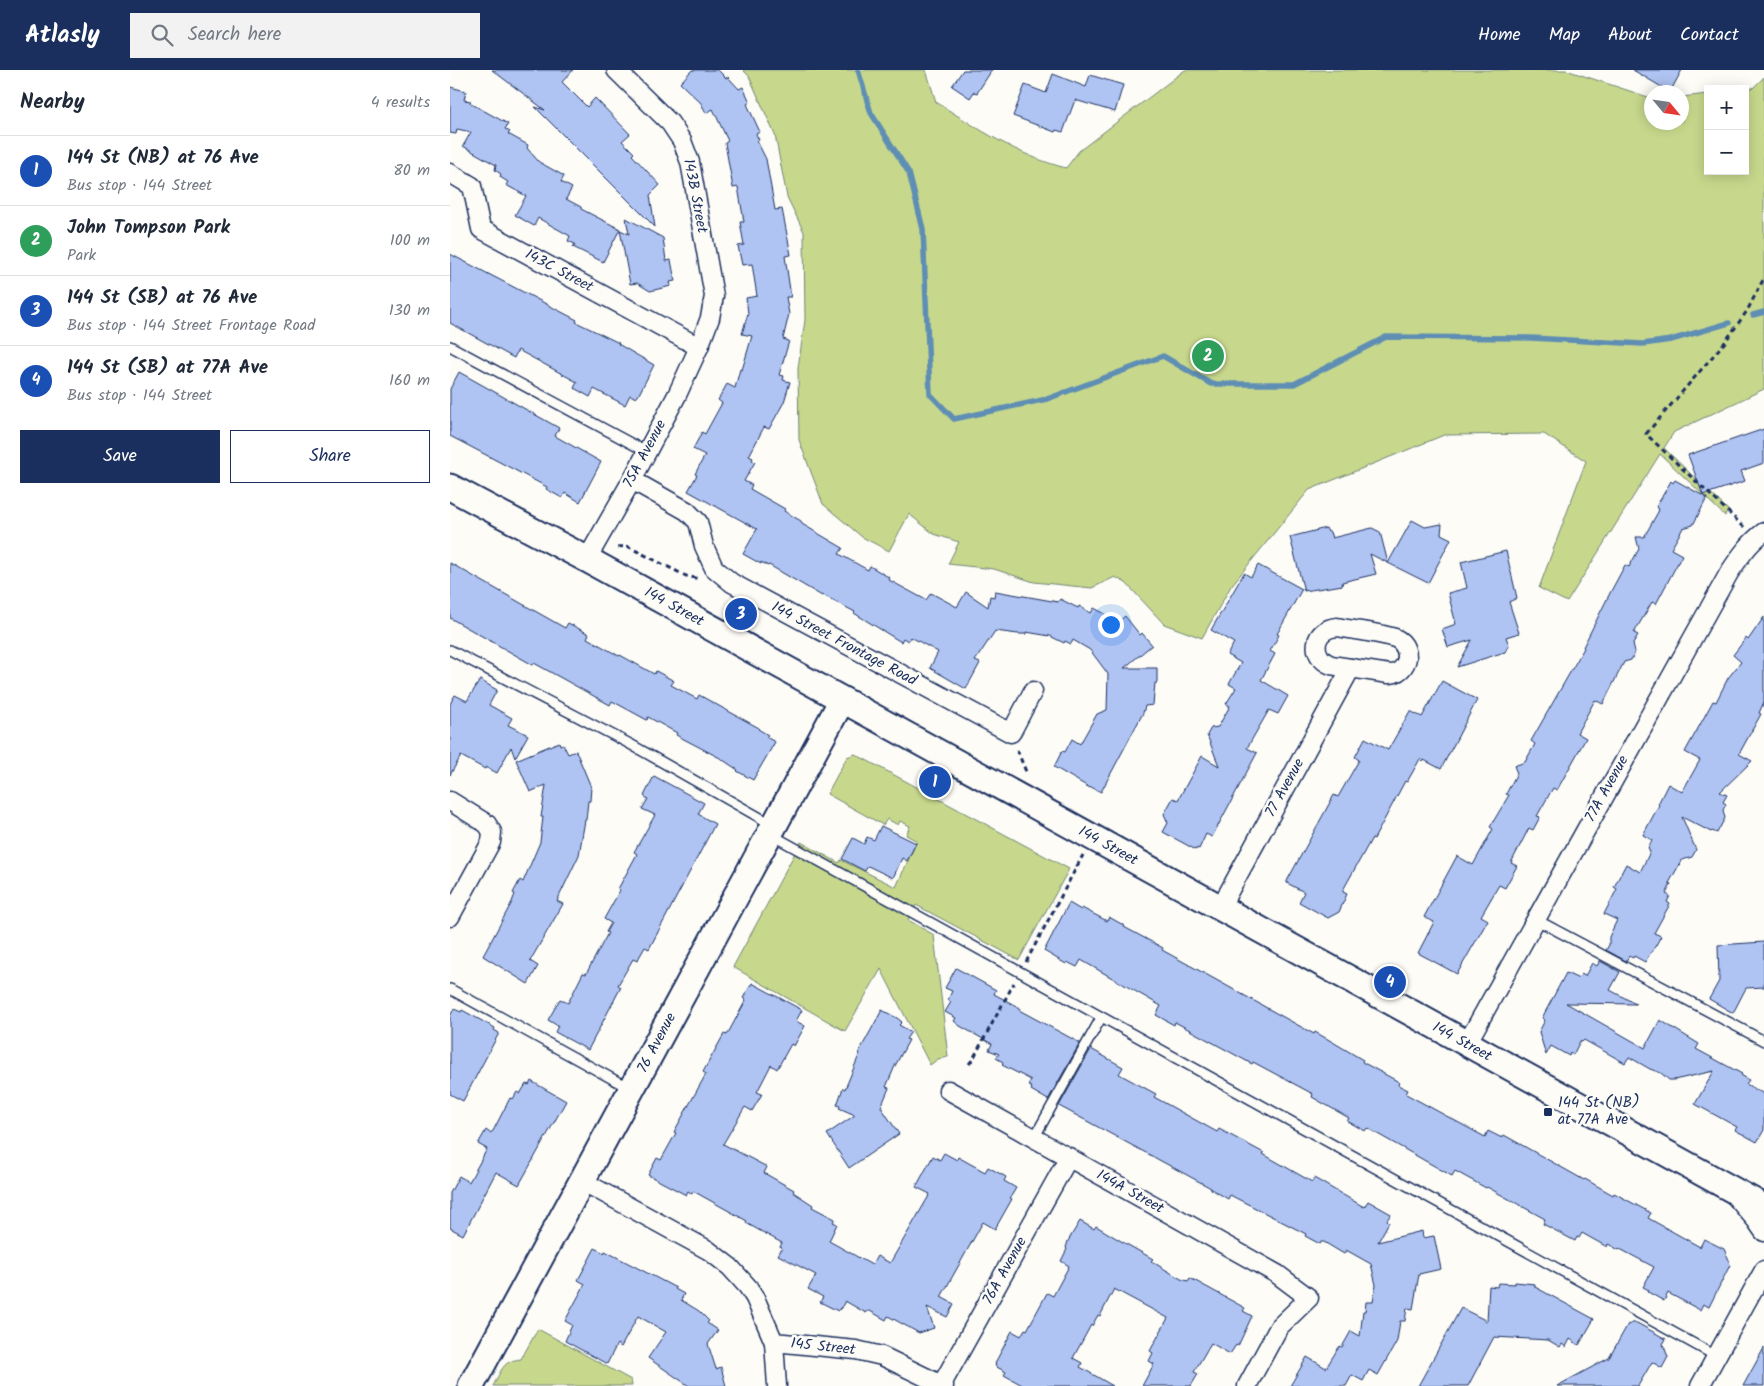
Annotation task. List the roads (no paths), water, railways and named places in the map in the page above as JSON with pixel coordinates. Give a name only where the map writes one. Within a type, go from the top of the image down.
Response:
[{"type":"main road","name":"144 Street","points":[[450,487],[587,559],[1466,1045],[1764,1207]]},
{"type":"main road","name":"76 Avenue","points":[[471,1386],[842,700]]},
{"type":"street","name":"143B Street","points":[[616,70],[670,123],[682,140],[690,162],[714,296],[709,321],[699,347]]},
{"type":"street","name":"143C Street","points":[[450,173],[472,186],[481,229],[699,347]]},
{"type":"street","name":"75A Avenue","points":[[587,559],[647,452],[677,395],[699,347]]},
{"type":"street","name":"144 Street Frontage Road","points":[[632,480],[687,511],[698,522],[704,546],[714,568],[732,583],[1010,733],[1033,691]]},
{"type":"street","name":"77A Avenue","points":[[1466,1045],[1534,919],[1729,573],[1755,533]]},
{"type":"street","points":[[1337,627],[1395,638],[1405,647],[1407,660],[1404,666],[1395,674],[1351,668],[1331,665],[1321,659],[1318,654],[1317,641],[1320,635],[1337,627]]},
{"type":"street","name":"77 Avenue","points":[[1220,908],[1351,668]]},
{"type":"street","points":[[450,801],[487,824],[492,832],[491,842],[450,917]]},
{"type":"street","name":"144A Street","points":[[948,1090],[1278,1274],[1309,1298],[1280,1327],[1247,1386]]},
{"type":"street","name":"76A Avenue","points":[[943,1385],[1069,1157]]},
{"type":"street","name":"145 Street","points":[[582,1182],[708,1250],[730,1267],[748,1286],[774,1342],[856,1350],[882,1356],[943,1385]]},
{"type":"street","points":[[1726,1186],[1764,1232]]},
{"type":"street","points":[[1700,1386],[1764,1270]]},
{"type":"street","points":[[774,1342],[777,1386]]},
{"type":"lane","points":[[450,346],[647,452]]},
{"type":"lane","points":[[450,650],[630,744],[772,830],[1101,1018],[1716,1356]]},
{"type":"lane","points":[[1534,919],[1764,1042]]},
{"type":"lane","points":[[450,989],[632,1089]]},
{"type":"lane","points":[[1034,1138],[1101,1018]]},
{"type":"waterway","points":[[858,70],[871,113],[909,173],[923,229],[930,394],[954,419],[1047,399],[1163,356],[1211,384],[1294,384],[1386,337],[1531,338],[1643,344],[1671,340],[1729,323]]},
{"type":"waterway","points":[[1753,315],[1764,312]]},
{"type":"place","name":"John Tompson Park","points":[[1208,356]]},
{"type":"place","name":"144 St (SB) at 76 Ave","points":[[741,614]]},
{"type":"place","name":"144 St (NB) at 76 Ave","points":[[935,782]]},
{"type":"place","name":"144 St (SB) at 77A Ave","points":[[1390,982]]},
{"type":"place","name":"144 St (NB) at 77A Ave","points":[[1548,1112]]}]
